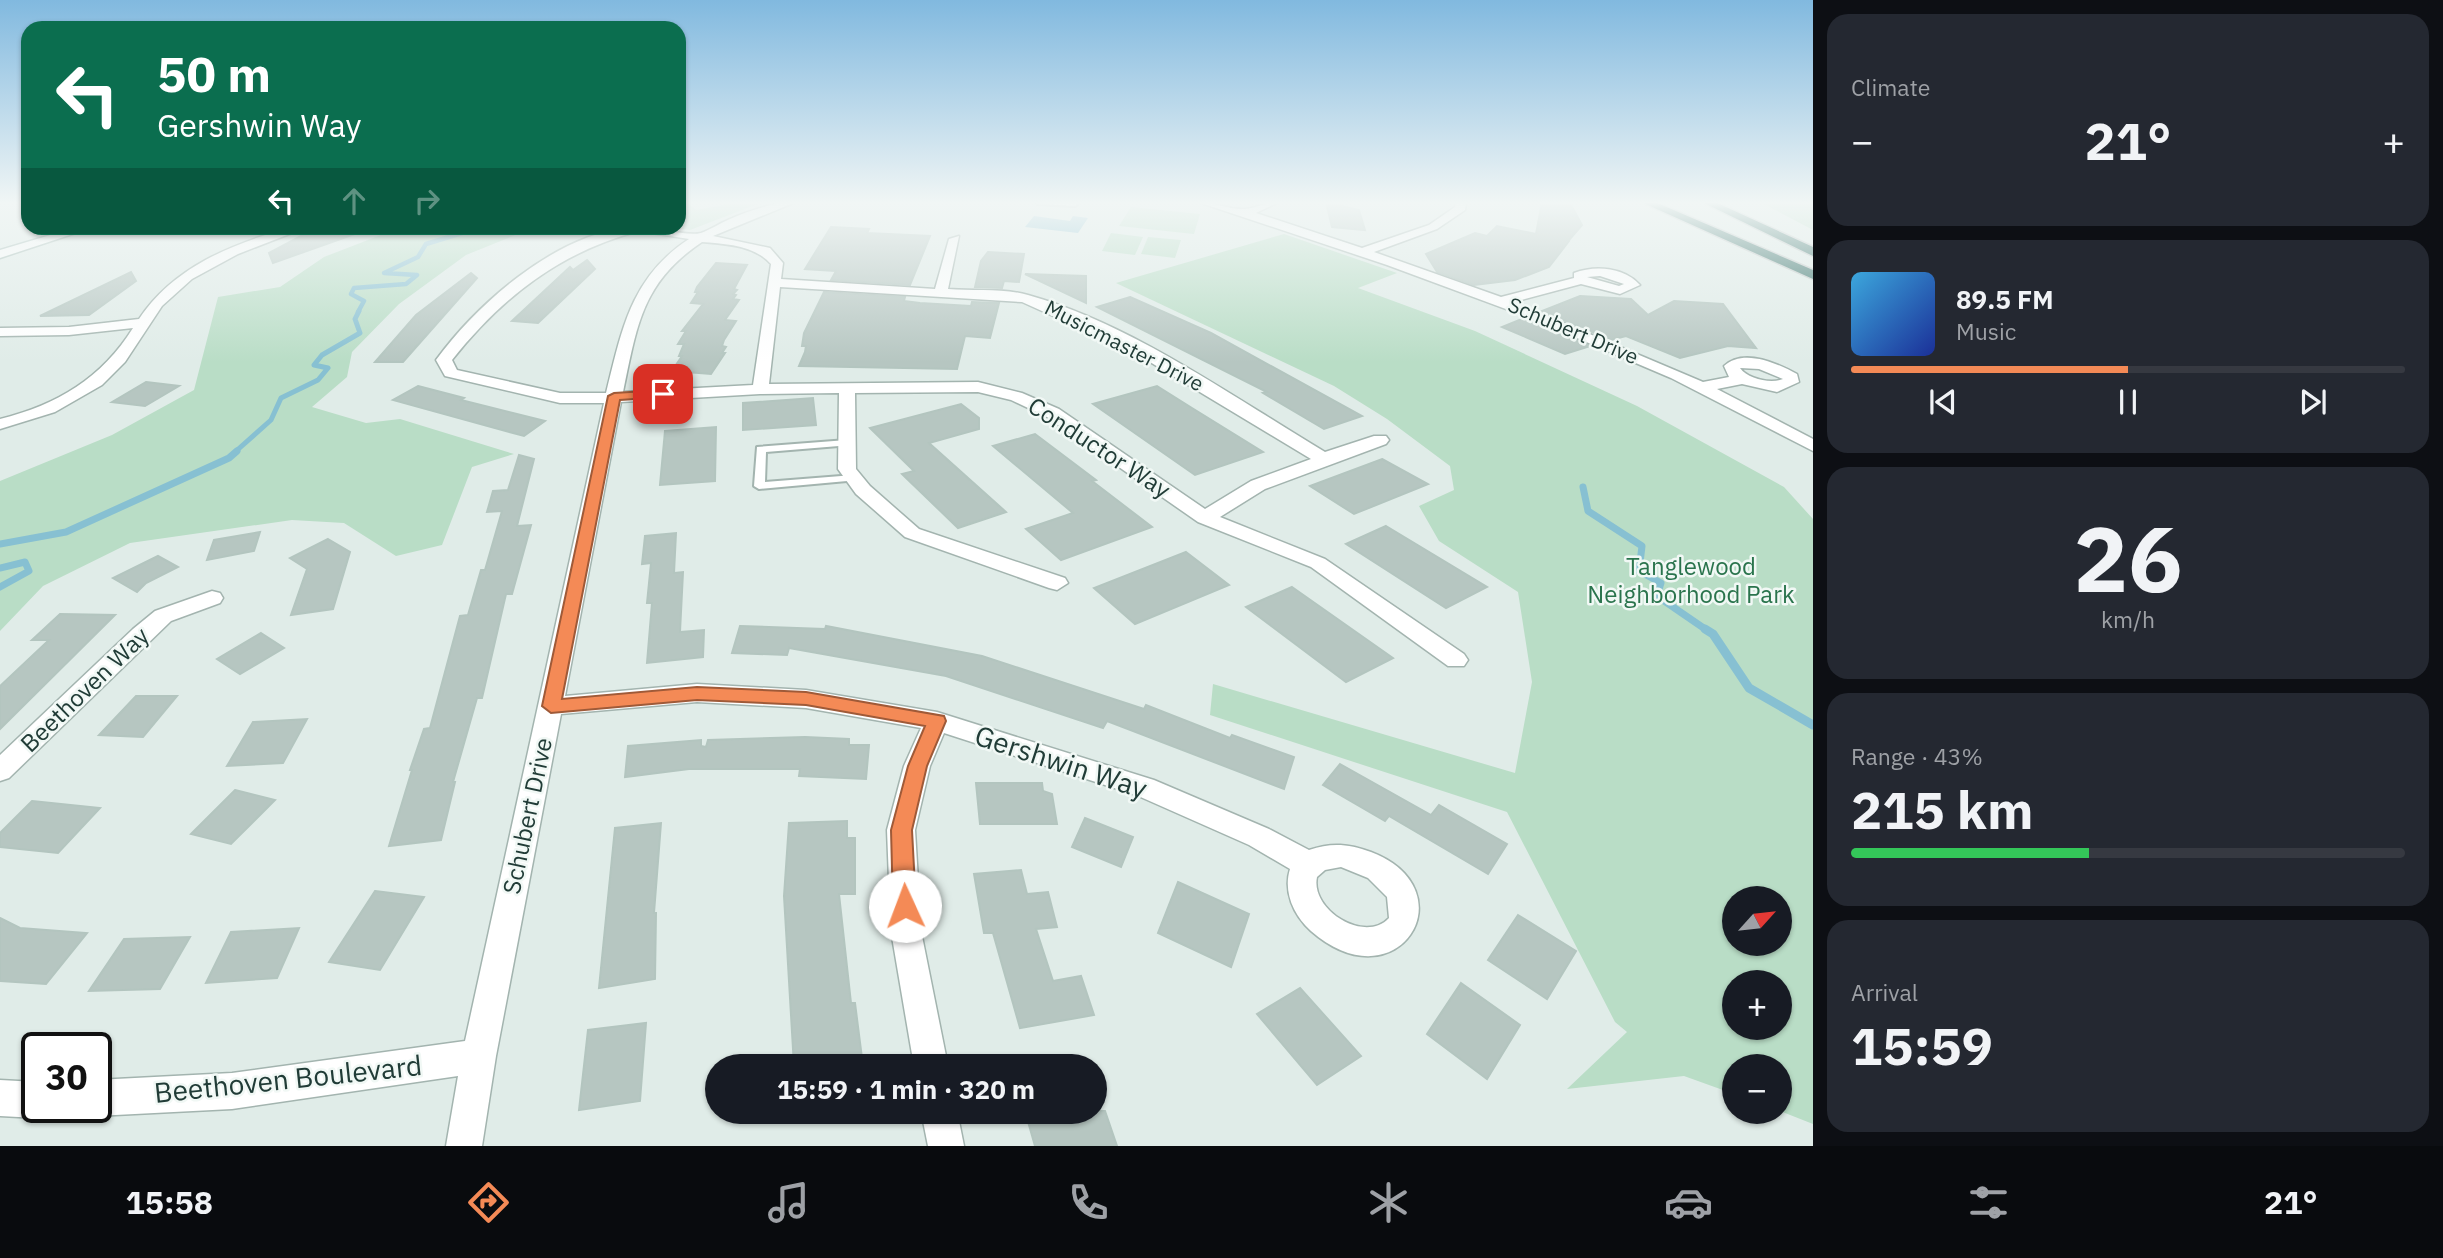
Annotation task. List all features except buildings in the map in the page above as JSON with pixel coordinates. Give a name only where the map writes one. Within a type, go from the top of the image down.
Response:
[{"type":"highway","points":[[1770,255],[1813,274]]},
{"type":"highway","points":[[1775,255],[1813,274]]},
{"type":"street","points":[[0,425],[59,403],[106,376],[121,359],[141,323],[177,284],[203,267],[231,255]]},
{"type":"street","name":"Conductor Way","points":[[561,255],[534,270],[464,334],[444,360],[451,373],[547,395],[588,399],[760,390],[978,387],[1016,396],[1054,413],[1205,518],[1318,563],[1456,660]]},
{"type":"street","name":"Schubert Drive","points":[[464,1146],[479,1056],[614,396],[644,290],[675,255]]},
{"type":"street","points":[[760,390],[777,263],[770,255]]},
{"type":"street","points":[[941,291],[951,255]]},
{"type":"street","name":"Schubert Drive","points":[[1375,255],[1503,301],[1703,387],[1813,446]]},
{"type":"street","points":[[1503,301],[1581,280]]},
{"type":"street","name":"Musicmaster Drive","points":[[775,283],[1024,298],[1058,309],[1170,365],[1323,459]]},
{"type":"street","points":[[0,332],[69,331],[141,323]]},
{"type":"street","points":[[1703,387],[1742,379]]},
{"type":"street","points":[[847,389],[847,469],[912,533],[1057,583]]},
{"type":"street","points":[[1205,518],[1258,485],[1380,440]]},
{"type":"street","name":"Beethoven Way","points":[[0,771],[141,634],[163,617],[212,598]]},
{"type":"street","name":"Gershwin Way","points":[[551,706],[697,693],[806,699],[937,721],[1145,787],[1259,837],[1308,864]]},
{"type":"street","points":[[929,1054],[906,931],[901,830],[918,766],[937,721]]},
{"type":"street","name":"Beethoven Boulevard","points":[[112,1097],[232,1091],[479,1056]]},
{"type":"street","points":[[0,1098],[21,1099]]},
{"type":"street","points":[[942,1124],[946,1146]]},
{"type":"lane","points":[[847,443],[761,449],[759,486],[854,478]]},
{"type":"green space","points":[[465,255],[399,304],[352,352],[347,377],[312,407],[366,423],[400,419],[514,454],[472,467],[442,545],[396,556],[344,523],[292,520],[130,543],[43,586],[0,631],[0,481],[112,435],[194,390],[218,297],[280,287],[324,257]]},
{"type":"green space","name":"Tanglewood Neighborhood Park","points":[[1210,255],[1346,255],[1397,273],[1358,288],[1475,331],[1637,406],[1784,487],[1813,519],[1813,1124],[1792,1116],[1792,1054],[1722,1054],[1722,1090],[1684,1076],[1567,1089],[1627,1032],[1615,1022],[1507,812],[1210,715],[1213,684],[1515,773],[1532,682],[1518,592],[1439,541],[1419,506],[1454,490],[1450,466],[1387,419],[1334,386],[1116,283]]},
{"type":"waterway","points":[[358,312],[364,301],[351,294],[354,288],[406,284],[417,275],[384,273],[419,255]]},
{"type":"waterway","points":[[235,452],[271,420],[281,398],[318,380],[328,368],[314,365],[322,355],[360,333],[355,319],[359,311]]},
{"type":"waterway","points":[[0,544],[66,532],[229,458],[237,451]]},
{"type":"waterway","points":[[1583,487],[1588,511],[1642,546],[1639,571],[1661,583],[1657,596],[1706,630]]},
{"type":"waterway","points":[[0,568],[25,562],[29,571],[0,587]]},
{"type":"waterway","points":[[1706,630],[1713,634],[1749,688],[1813,725]]},
{"type":"route","points":[[663,394],[614,396],[551,706],[697,693],[806,699],[937,721],[918,766],[901,830],[905,906]]}]
